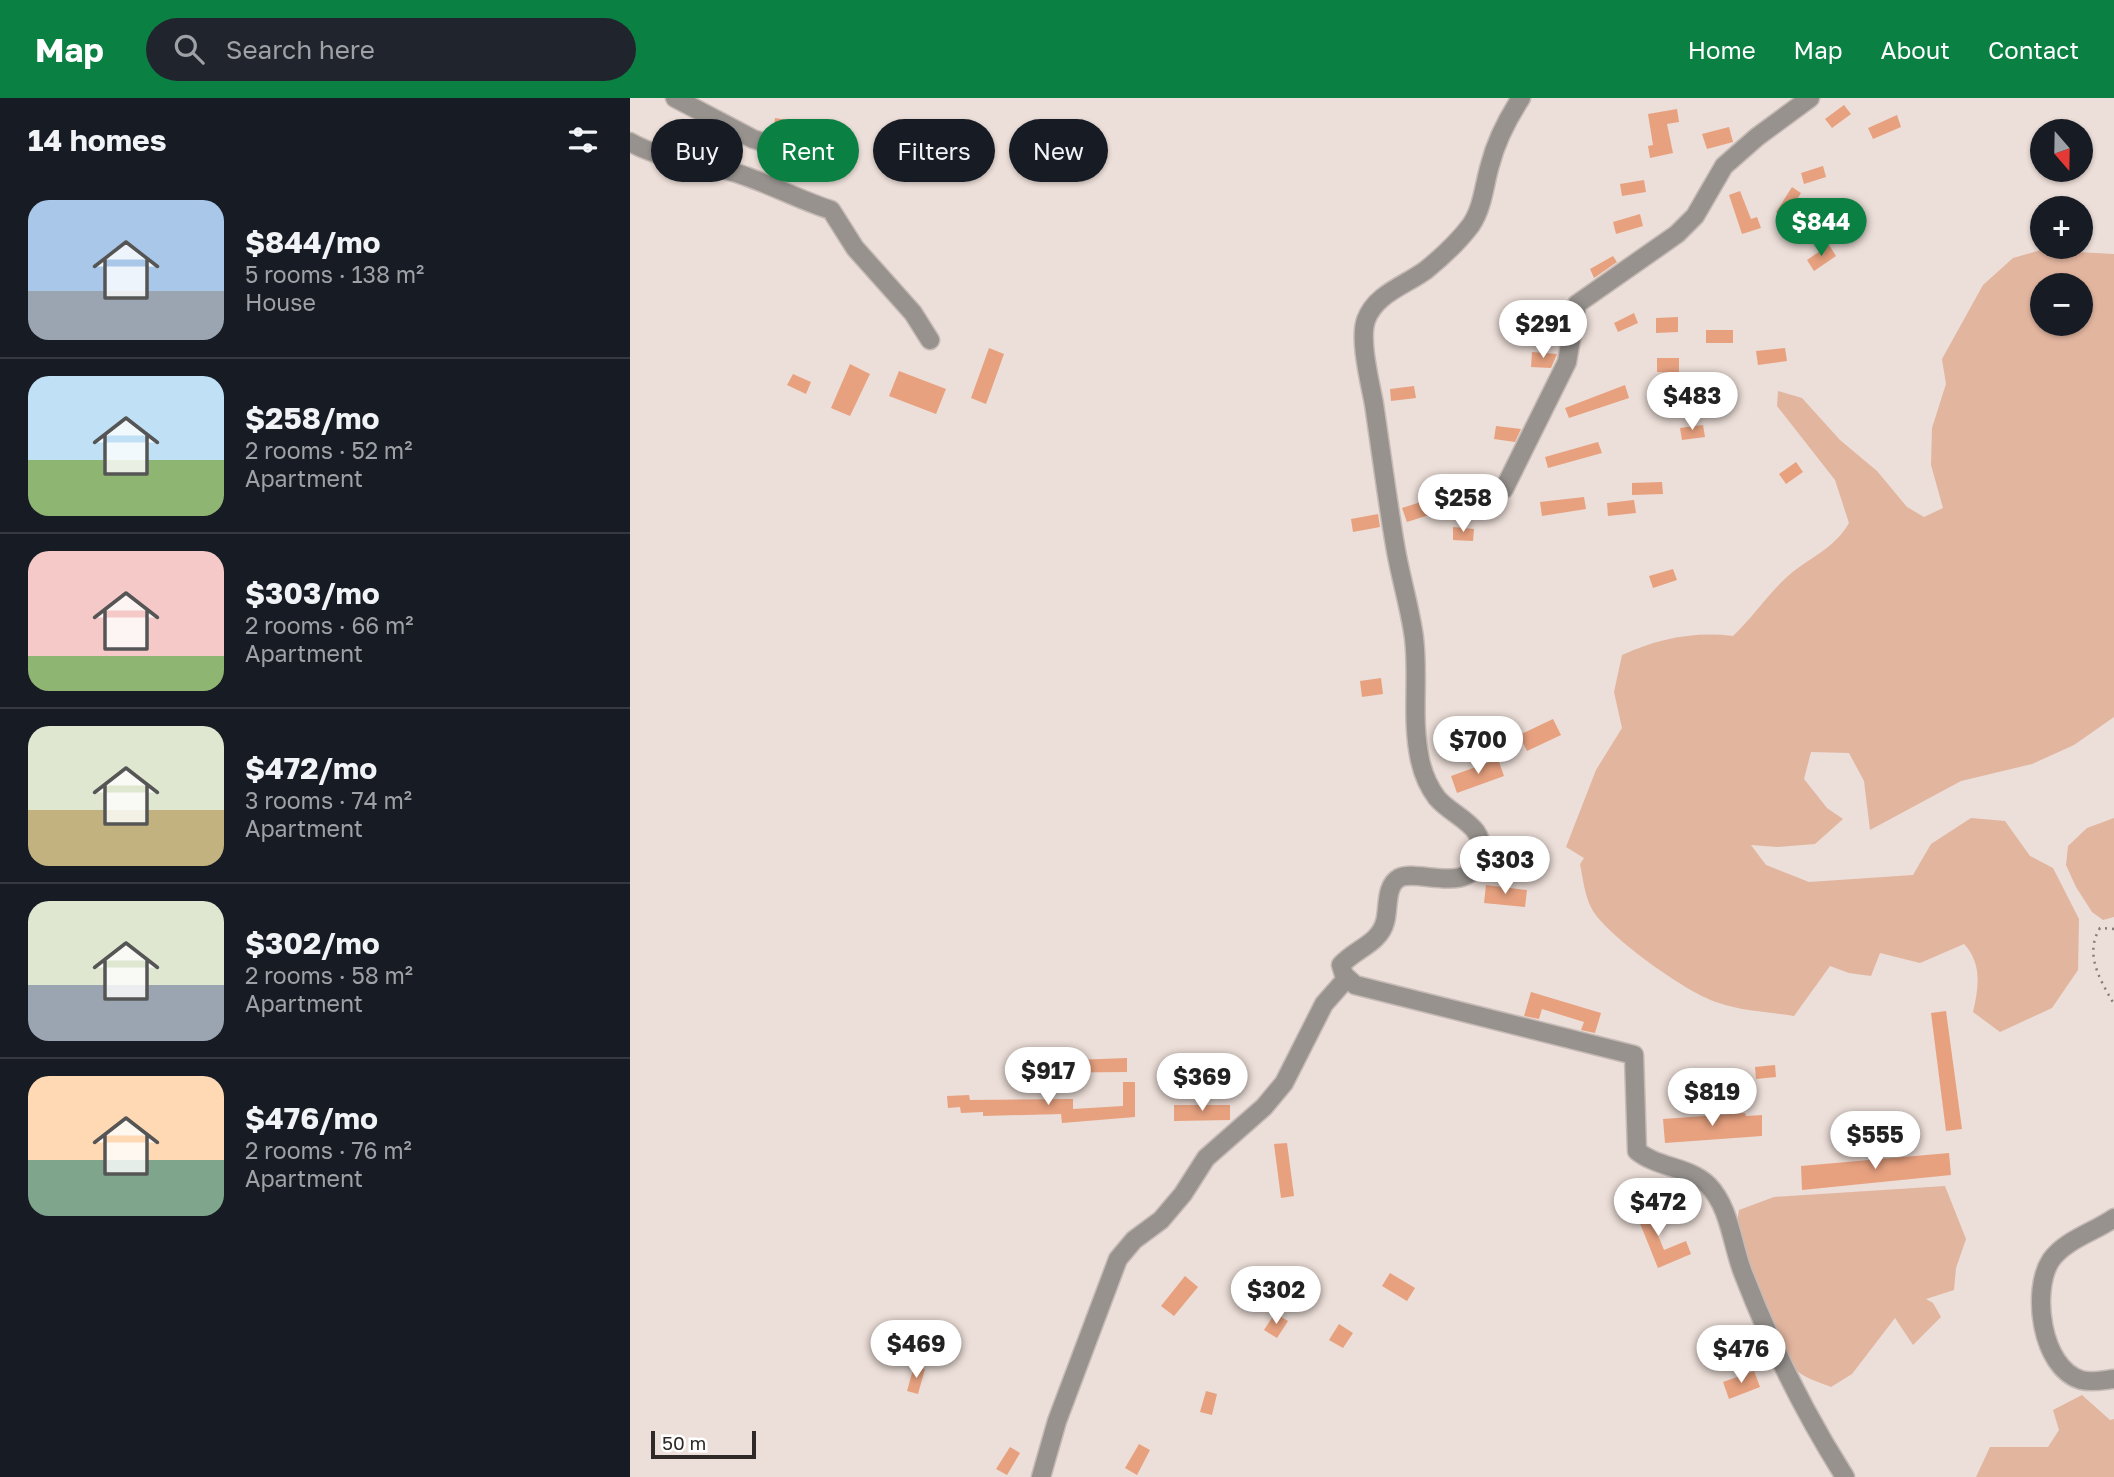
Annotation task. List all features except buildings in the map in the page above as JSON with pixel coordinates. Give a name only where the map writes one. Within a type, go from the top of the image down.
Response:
[{"type":"street","points":[[675,98],[757,140]]},
{"type":"street","points":[[1521,98],[1507,120],[1490,162],[1482,202],[1472,223],[1425,270],[1378,301],[1365,323],[1366,356],[1395,547],[1414,639],[1413,702],[1416,744],[1423,776],[1437,798],[1468,821],[1478,834],[1481,847],[1479,861],[1472,870],[1458,877],[1443,880],[1406,875],[1397,879],[1391,888],[1386,921],[1379,935],[1364,948],[1351,954],[1341,965],[1354,985],[1634,1055],[1637,1151],[1646,1159],[1688,1172],[1707,1184],[1720,1201],[1742,1272],[1772,1339],[1822,1440],[1845,1477]]},
{"type":"street","points":[[1504,489],[1567,362],[1577,304],[1677,234],[1695,216],[1724,166],[1757,137],[1810,98]]},
{"type":"street","points":[[630,142],[669,157],[744,175],[802,201],[831,210],[855,248],[913,313],[930,340]]},
{"type":"street","points":[[1041,1477],[1057,1420],[1118,1259],[1134,1240],[1161,1220],[1183,1194],[1206,1158],[1264,1107],[1284,1083],[1324,1004],[1347,978]]},
{"type":"street","points":[[2114,1218],[2095,1232],[2062,1248],[2046,1269],[2041,1284],[2046,1339],[2064,1368],[2081,1380],[2114,1379]]},
{"type":"path","points":[[2114,929],[2100,928],[2092,944],[2094,961],[2114,1004]]},
{"type":"shaded area","points":[[2030,253],[2030,259],[2093,259],[2093,253],[2114,254],[2114,717],[2074,745],[2032,764],[1961,781],[1870,830],[1864,781],[1849,753],[1811,752],[1804,779],[1827,808],[1843,819],[1815,844],[1777,847],[1751,845],[1766,865],[1809,882],[1913,875],[1931,844],[1971,818],[2005,821],[2030,856],[2053,868],[2079,919],[2078,970],[2052,1008],[2000,1032],[1973,1012],[1978,976],[1974,959],[1964,944],[1920,963],[1880,953],[1871,976],[1849,973],[1830,966],[1794,1016],[1737,1008],[1705,998],[1632,950],[1602,922],[1590,906],[1586,894],[1580,864],[1584,858],[1566,847],[1596,770],[1622,728],[1614,692],[1622,655],[1676,638],[1733,636],[1781,583],[1836,540],[1849,523],[1835,480],[1777,406],[1778,391],[1802,398],[1840,440],[1877,471],[1907,507],[1924,517],[1943,508],[1931,465],[1932,428],[1946,384],[1942,359],[1983,285],[2013,258]]},
{"type":"shaded area","points":[[2114,818],[2114,917],[2103,920],[2092,912],[2076,887],[2066,865],[2068,846],[2087,828]]},
{"type":"shaded area","points":[[1945,1186],[1966,1239],[1956,1268],[1954,1290],[1926,1299],[1933,1303],[1941,1317],[1913,1345],[1895,1318],[1852,1374],[1831,1387],[1801,1374],[1789,1362],[1779,1345],[1761,1304],[1737,1222],[1739,1210],[1774,1197]]},
{"type":"shaded area","points":[[2082,1395],[2110,1420],[2114,1419],[2114,1477],[1976,1477],[1990,1447],[2048,1447],[2059,1430],[2053,1410]]}]
